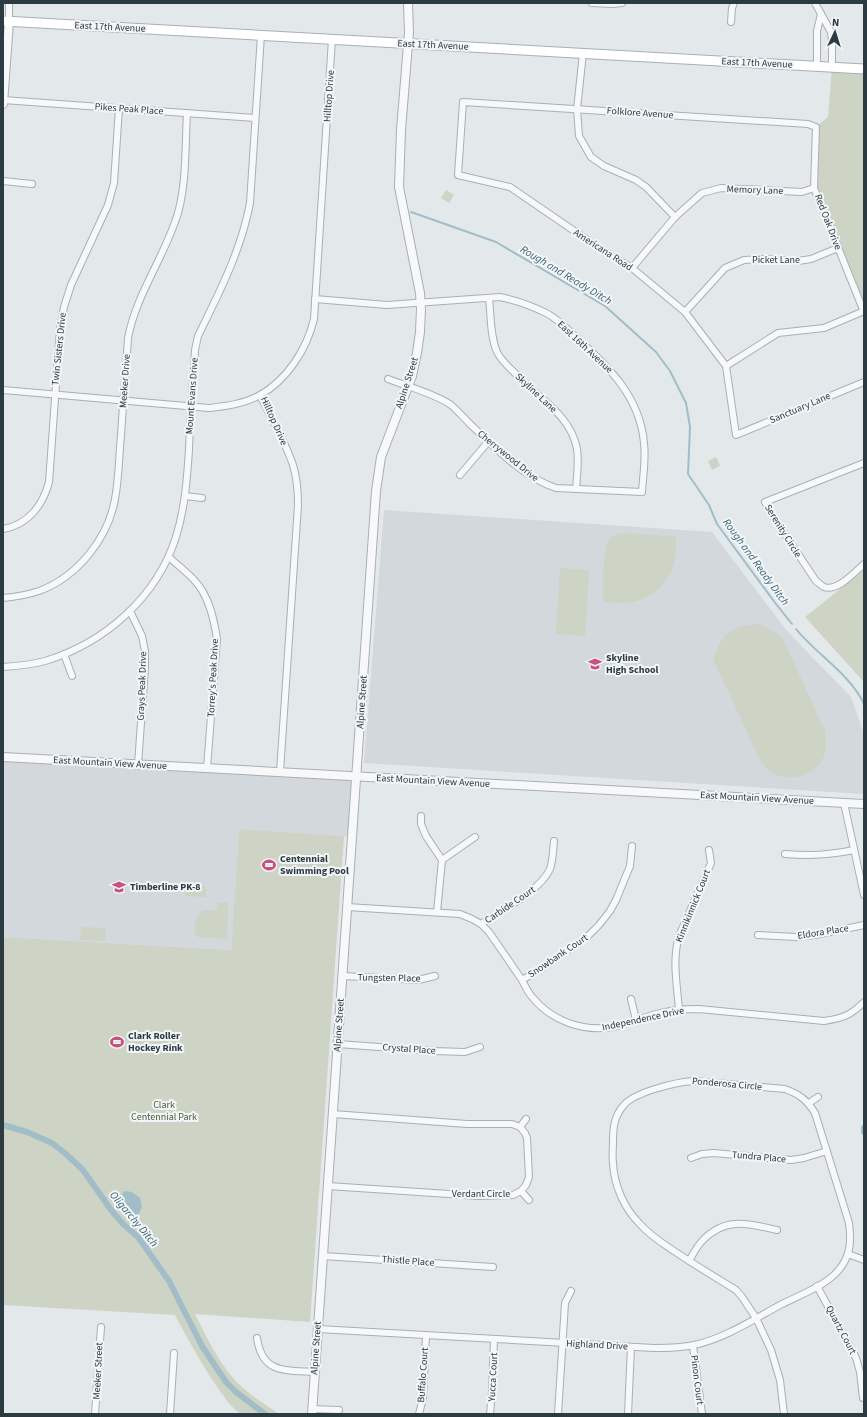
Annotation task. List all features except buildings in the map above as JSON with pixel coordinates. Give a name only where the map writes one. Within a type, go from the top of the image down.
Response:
[{"type":"main road","name":"East 17th Avenue","points":[[6,21],[864,69]]},
{"type":"street","points":[[3,104],[6,21],[9,3]]},
{"type":"street","name":"Alpine Street","points":[[340,1410],[312,1411],[378,474],[386,442],[408,387],[417,353],[420,332],[421,303],[417,275],[399,187],[408,44],[408,3]]},
{"type":"street","points":[[592,3],[622,3]]},
{"type":"street","points":[[731,22],[734,3]]},
{"type":"street","points":[[815,3],[827,23],[832,36],[832,67]]},
{"type":"street","points":[[816,66],[817,36],[821,14]]},
{"type":"street","name":"Mount Evans Drive","points":[[3,667],[22,666],[44,661],[86,645],[104,633],[130,611],[145,595],[158,577],[169,557],[177,536],[185,496],[195,350],[198,336],[236,254],[250,203],[260,35]]},
{"type":"street","name":"Hilltop Drive","points":[[280,772],[298,505],[297,487],[293,465],[260,395],[285,374],[297,359],[313,324],[332,39]]},
{"type":"street","points":[[583,53],[577,109],[579,136],[591,157],[604,166],[636,180],[646,187],[675,217]]},
{"type":"street","name":"Pikes Peak Place","points":[[3,100],[255,118]]},
{"type":"street","name":"Folklore Avenue","points":[[463,102],[808,124],[816,127]]},
{"type":"street","name":"Americana Road","points":[[463,102],[458,175],[510,187],[605,252],[632,268],[685,312],[726,366],[736,435]]},
{"type":"street","name":"Twin Sisters Drive","points":[[3,529],[16,525],[28,518],[42,502],[49,482],[54,394],[60,329],[64,307],[75,274],[112,194],[119,108]]},
{"type":"street","name":"Meeker Drive","points":[[3,598],[22,596],[57,582],[86,558],[98,542],[108,522],[115,500],[128,338],[138,304],[175,223],[180,205],[187,113]]},
{"type":"street","name":"Red Oak Drive","points":[[816,127],[814,188],[864,311]]},
{"type":"street","points":[[3,181],[32,184]]},
{"type":"street","name":"Memory Lane","points":[[632,268],[675,217],[702,194],[721,188],[802,192],[814,188]]},
{"type":"street","name":"Picket Lane","points":[[685,312],[725,268],[744,260],[762,258],[798,261],[811,259],[838,248]]},
{"type":"street","name":"East 16th Avenue","points":[[315,299],[387,305],[500,297],[510,299],[546,313],[557,320],[611,370],[623,386],[632,402],[639,421],[644,443],[642,492]]},
{"type":"street","name":"Skyline Lane","points":[[489,298],[493,339],[501,359],[528,386],[561,415],[574,436],[578,457],[576,489]]},
{"type":"street","points":[[726,366],[778,334],[824,328],[864,311]]},
{"type":"street","name":"Cherrywood Drive","points":[[388,379],[441,399],[451,405],[488,442],[532,478],[543,484],[556,488],[642,492]]},
{"type":"street","name":"Sanctuary Lane","points":[[736,435],[864,382]]},
{"type":"street","points":[[3,390],[209,408],[243,402],[260,395]]},
{"type":"street","points":[[460,475],[488,442]]},
{"type":"street","name":"Serenity Circle","points":[[864,462],[765,502],[816,581],[824,587],[833,588],[843,582],[864,564]]},
{"type":"street","points":[[185,496],[202,498]]},
{"type":"street","name":"Torrey's Peak Drive","points":[[169,557],[195,581],[209,604],[214,621],[217,639],[208,768]]},
{"type":"street","name":"Grays Peak Drive","points":[[130,611],[142,636],[145,651],[138,764]]},
{"type":"street","points":[[64,654],[72,676]]},
{"type":"street","name":"East Mountain View Avenue","points":[[3,757],[864,804]]},
{"type":"street","points":[[844,803],[864,895]]},
{"type":"street","points":[[421,816],[421,824],[426,836],[442,860],[437,912]]},
{"type":"street","points":[[442,860],[475,837]]},
{"type":"street","name":"Carbide Court","points":[[481,924],[536,888],[544,879],[553,859],[554,841]]},
{"type":"street","name":"Snowbank Court","points":[[522,980],[587,937],[599,925],[613,905],[630,866],[632,846]]},
{"type":"street","name":"Kinnikinnick Court","points":[[679,1010],[674,962],[676,948],[679,936],[710,862],[709,850]]},
{"type":"street","points":[[784,854],[811,856],[854,850]]},
{"type":"street","name":"Independence Drive","points":[[347,907],[460,914],[472,919],[481,924],[489,932],[522,980],[532,998],[557,1018],[584,1027],[613,1027],[679,1010],[710,1009],[824,1021],[837,1019],[854,1012],[864,1002]]},
{"type":"street","name":"Eldora Place","points":[[758,935],[796,937],[815,935],[864,925]]},
{"type":"street","name":"Tungsten Place","points":[[343,976],[418,980],[435,976]]},
{"type":"street","points":[[631,999],[636,1020]]},
{"type":"street","points":[[854,1012],[858,1019]]},
{"type":"street","name":"Crystal Place","points":[[338,1044],[449,1052],[465,1052],[480,1047]]},
{"type":"street","name":"Ponderosa Circle","points":[[784,1414],[780,1380],[775,1359],[756,1318],[742,1297],[736,1290],[651,1235],[642,1227],[627,1207],[616,1182],[612,1163],[614,1126],[618,1114],[624,1105],[633,1097],[682,1082],[694,1080],[785,1089],[796,1093],[809,1103]]},
{"type":"street","points":[[818,1097],[809,1103],[815,1113],[850,1223],[851,1237],[848,1254],[864,1260]]},
{"type":"street","points":[[333,1114],[467,1124],[512,1124],[520,1127],[526,1119]]},
{"type":"street","name":"Verdant Circle","points":[[328,1186],[478,1196],[509,1195],[521,1191],[526,1185],[529,1177],[527,1138],[520,1127]]},
{"type":"street","name":"Tundra Place","points":[[691,1158],[702,1154],[714,1153],[791,1160],[804,1158],[827,1151]]},
{"type":"street","points":[[521,1191],[529,1200]]},
{"type":"street","points":[[689,1261],[702,1241],[711,1233],[722,1227],[746,1223],[777,1230]]},
{"type":"street","name":"Highland Drive","points":[[318,1329],[631,1347],[654,1348],[693,1346],[729,1333],[817,1286],[833,1276],[841,1268],[848,1254]]},
{"type":"street","name":"Thistle Place","points":[[323,1256],[493,1267]]},
{"type":"street","name":"Quartz Court","points":[[817,1286],[856,1358],[860,1372],[863,1398]]},
{"type":"street","points":[[558,1414],[565,1303],[571,1290]]},
{"type":"street","name":"Meeker Street","points":[[95,1414],[101,1327]]},
{"type":"street","name":"Buffalo Court","points":[[419,1414],[423,1398],[426,1336]]},
{"type":"street","points":[[257,1338],[258,1347],[262,1358],[273,1368],[280,1370],[315,1372]]},
{"type":"street","name":"Yucca Court","points":[[490,1414],[494,1340]]},
{"type":"street","name":"Pinon Court","points":[[693,1346],[702,1414]]},
{"type":"street","points":[[628,1414],[631,1347]]},
{"type":"street","points":[[170,1414],[174,1353]]},
{"type":"shaded area","name":"Skyline High School","points":[[384,510],[712,532],[787,631],[851,697],[864,734],[864,794],[364,763]]},
{"type":"shaded area","name":"Timberline PK-8","points":[[3,757],[356,776],[352,837],[239,829],[231,950],[3,937]]},
{"type":"green space","points":[[832,67],[864,69],[864,311],[814,188],[816,127],[828,117]]},
{"type":"green space","points":[[446,190],[454,195],[449,203],[441,198]]},
{"type":"green space","points":[[716,457],[720,466],[712,470],[708,461]]},
{"type":"green space","points":[[625,533],[676,537],[673,568],[669,576],[658,590],[642,599],[634,602],[622,603],[603,601],[604,568],[607,543],[613,536]]},
{"type":"green space","points":[[560,568],[589,570],[585,636],[556,634]]},
{"type":"green space","points":[[864,570],[864,682],[805,617]]},
{"type":"green space","points":[[755,624],[770,629],[783,639],[825,731],[826,750],[820,763],[814,769],[799,776],[783,777],[775,774],[768,770],[760,760],[713,659],[723,638],[739,627]]},
{"type":"green space","name":"Clark Centennial Park","points":[[239,829],[344,836],[310,1322],[195,1314],[227,1371],[249,1393],[279,1414],[245,1415],[234,1409],[216,1385],[187,1338],[175,1315],[3,1305],[3,937],[231,950]]},
{"type":"green space","points":[[186,885],[206,886],[206,897],[185,896]]},
{"type":"green space","points":[[218,902],[228,903],[227,939],[197,937],[194,926],[196,919],[203,910],[217,910]]},
{"type":"green space","points":[[81,927],[106,928],[105,941],[80,940]]},
{"type":"water","points":[[124,1191],[132,1192],[140,1198],[142,1207],[138,1216],[130,1215],[121,1204],[121,1198]]},
{"type":"waterway","name":"Rough and Ready Ditch","points":[[411,212],[496,242],[605,306],[656,352],[670,371],[686,403],[690,427],[688,474],[709,505],[717,524],[792,624]]},
{"type":"waterway","name":"Rough and Ready Ditch","points":[[796,629],[842,674],[858,693],[864,704]]},
{"type":"waterway","name":"Oligarchy Ditch","points":[[3,1125],[27,1132],[52,1143],[83,1170],[111,1210],[123,1224],[138,1237],[169,1281],[202,1346],[226,1382],[236,1392],[265,1414]]},
{"type":"place","name":"Skyline High School","points":[[595,664]]},
{"type":"place","name":"Centennial Swimming Pool","points":[[269,865]]},
{"type":"place","name":"Timberline PK-8","points":[[119,887]]},
{"type":"place","name":"Clark Roller Hockey Rink","points":[[117,1042]]}]
